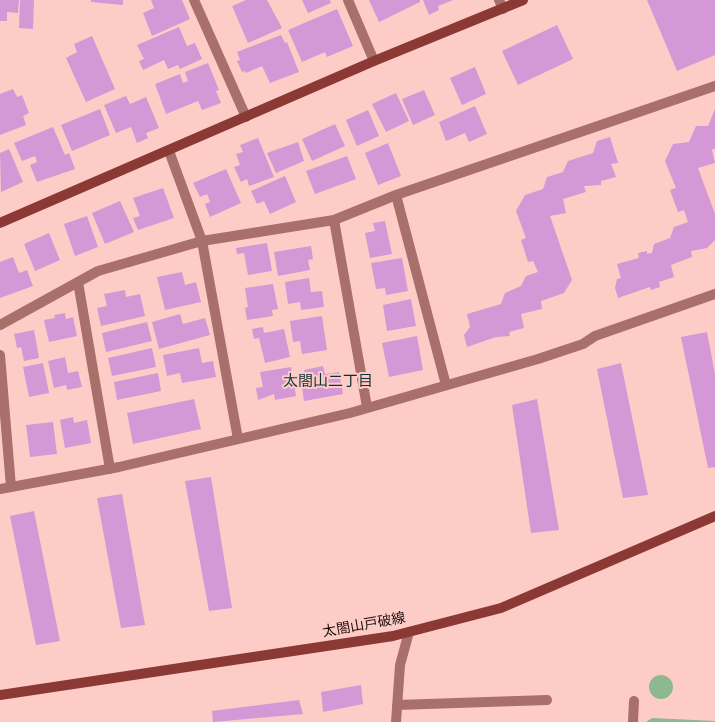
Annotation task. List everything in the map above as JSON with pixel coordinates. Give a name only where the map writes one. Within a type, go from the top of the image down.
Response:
[{"type":"main road","points":[[0,223],[501,5],[523,0]]},
{"type":"main road","name":"太閤山戸破線","points":[[0,695],[409,632],[501,608],[715,516]]},
{"type":"street","points":[[194,0],[246,117]]},
{"type":"street","points":[[348,0],[374,61]]},
{"type":"street","points":[[0,325],[98,271],[202,241],[334,220],[396,196],[715,86]]},
{"type":"street","points":[[169,150],[202,241],[238,439]]},
{"type":"street","points":[[396,196],[446,385]]},
{"type":"street","points":[[334,220],[367,407]]},
{"type":"street","points":[[78,282],[110,469]]},
{"type":"street","points":[[0,489],[110,469],[367,407],[538,359],[583,344],[595,336],[715,294]]},
{"type":"street","points":[[0,355],[11,487]]},
{"type":"street","points":[[396,722],[400,665],[409,632]]},
{"type":"street","points":[[397,705],[547,700]]},
{"type":"street","points":[[633,722],[634,701]]},
{"type":"green space","points":[[661,675],[670,678],[673,687],[670,696],[661,699],[652,696],[649,687],[652,678]]},
{"type":"green space","points":[[652,718],[715,721],[715,722],[646,722]]},
{"type":"building","points":[[0,0],[19,0],[18,13],[7,12],[7,21],[0,21]]},
{"type":"building","points":[[20,0],[34,0],[33,29],[19,28]]},
{"type":"building","points":[[91,0],[123,0],[123,5],[91,2]]},
{"type":"building","points":[[151,0],[182,0],[190,19],[152,36],[143,13],[154,8]]},
{"type":"building","points":[[246,0],[267,0],[282,28],[248,43],[232,6]]},
{"type":"building","points":[[302,0],[330,0],[331,3],[308,13]]},
{"type":"building","points":[[369,0],[420,0],[420,2],[379,22]]},
{"type":"building","points":[[423,0],[453,0],[438,6],[439,10],[429,15]]},
{"type":"building","points":[[647,0],[715,0],[715,55],[677,71]]},
{"type":"building","points":[[337,9],[353,46],[327,57],[325,52],[302,62],[288,30]]},
{"type":"building","points":[[557,25],[573,59],[518,85],[502,51]]},
{"type":"building","points":[[179,27],[187,46],[195,43],[202,59],[180,69],[178,65],[168,69],[164,60],[143,70],[139,61],[144,59],[137,45]]},
{"type":"building","points":[[281,35],[285,43],[287,42],[299,72],[270,83],[262,66],[246,73],[245,71],[242,72],[237,61],[240,60],[237,52]]},
{"type":"building","points":[[92,36],[115,89],[86,102],[66,58],[77,52],[74,44]]},
{"type":"building","points":[[208,63],[219,90],[216,91],[221,103],[202,110],[198,101],[166,114],[155,84],[180,74],[183,83],[188,81],[185,72]]},
{"type":"building","points":[[475,67],[486,94],[462,105],[450,78]]},
{"type":"building","points":[[13,89],[17,97],[22,95],[29,113],[23,116],[26,125],[0,135],[0,94]]},
{"type":"building","points":[[424,90],[435,115],[413,125],[402,99]]},
{"type":"building","points":[[396,93],[409,121],[386,132],[372,104]]},
{"type":"building","points":[[126,96],[130,104],[146,97],[159,128],[146,133],[148,138],[137,143],[131,127],[116,133],[104,105]]},
{"type":"building","points":[[475,106],[487,134],[469,142],[465,133],[446,141],[439,122]]},
{"type":"building","points":[[100,109],[110,135],[72,151],[61,125]]},
{"type":"building","points":[[715,109],[715,148],[712,150],[715,163],[698,168],[715,214],[715,240],[707,248],[691,251],[692,257],[671,265],[674,277],[659,282],[660,287],[651,290],[650,287],[618,298],[615,288],[617,279],[621,278],[617,264],[639,258],[638,253],[647,251],[647,254],[652,253],[654,244],[670,238],[674,227],[688,222],[684,210],[678,212],[670,190],[676,188],[665,161],[673,144],[689,142],[696,126],[708,126]]},
{"type":"building","points":[[368,110],[379,136],[357,146],[346,120]]},
{"type":"building","points":[[335,124],[345,146],[312,161],[302,139]]},
{"type":"building","points":[[53,127],[65,155],[69,153],[75,169],[37,182],[30,165],[37,162],[35,156],[22,161],[14,143]]},
{"type":"building","points":[[610,137],[618,163],[611,164],[616,177],[601,181],[601,185],[584,186],[586,192],[563,199],[566,213],[550,216],[572,280],[564,293],[541,301],[542,309],[521,314],[524,328],[509,332],[510,336],[496,337],[467,347],[464,335],[470,327],[467,314],[501,304],[505,293],[521,286],[526,276],[538,272],[533,261],[528,262],[521,240],[526,238],[516,211],[525,195],[543,189],[547,177],[563,172],[568,161],[593,153],[597,141]]},
{"type":"building","points":[[258,138],[274,177],[249,186],[247,179],[241,182],[234,167],[240,165],[236,154],[243,152],[240,145]]},
{"type":"building","points":[[298,142],[304,161],[276,173],[267,153]]},
{"type":"building","points":[[388,143],[401,176],[378,185],[365,153]]},
{"type":"building","points":[[9,149],[23,182],[1,192],[0,153]]},
{"type":"building","points":[[347,156],[356,179],[315,194],[306,171]]},
{"type":"building","points":[[226,169],[241,203],[210,217],[205,204],[210,202],[207,194],[200,197],[193,183]]},
{"type":"building","points":[[285,176],[296,202],[270,214],[264,201],[257,204],[251,191]]},
{"type":"building","points":[[163,188],[174,218],[138,230],[133,218],[140,216],[133,198]]},
{"type":"building","points":[[120,201],[134,232],[105,244],[92,213]]},
{"type":"building","points":[[87,216],[98,247],[75,256],[64,224]]},
{"type":"building","points":[[385,221],[392,254],[370,258],[365,233],[375,231],[373,223]]},
{"type":"building","points":[[49,233],[60,260],[35,271],[24,244]]},
{"type":"building","points":[[267,243],[272,271],[248,275],[244,253],[237,254],[236,248]]},
{"type":"building","points":[[311,246],[313,259],[308,260],[310,270],[278,276],[274,252]]},
{"type":"building","points":[[13,257],[19,273],[27,270],[33,286],[0,298],[0,262]]},
{"type":"building","points":[[402,258],[408,291],[386,295],[385,288],[376,289],[371,263]]},
{"type":"building","points":[[182,272],[185,285],[196,282],[201,302],[165,310],[157,277]]},
{"type":"building","points":[[309,278],[311,292],[322,291],[324,307],[301,310],[300,302],[288,304],[285,282]]},
{"type":"building","points":[[273,284],[278,309],[272,310],[273,316],[247,320],[245,308],[248,307],[245,288]]},
{"type":"building","points":[[125,290],[126,297],[140,294],[145,316],[101,326],[97,308],[107,306],[104,294]]},
{"type":"building","points":[[411,299],[416,326],[387,331],[383,305]]},
{"type":"building","points":[[65,313],[66,319],[73,317],[77,336],[49,342],[44,320],[55,318],[54,315]]},
{"type":"building","points":[[180,314],[183,324],[205,318],[210,335],[159,349],[152,322]]},
{"type":"building","points":[[322,316],[327,350],[302,354],[300,341],[293,342],[290,321]]},
{"type":"building","points":[[147,322],[152,341],[106,352],[102,333]]},
{"type":"building","points":[[263,327],[264,333],[284,329],[290,357],[265,363],[259,338],[254,339],[252,329]]},
{"type":"building","points":[[34,330],[39,358],[24,361],[21,347],[17,348],[14,334]]},
{"type":"building","points":[[707,332],[715,374],[715,467],[708,468],[681,337]]},
{"type":"building","points":[[417,336],[423,370],[389,377],[382,343]]},
{"type":"building","points":[[152,348],[156,367],[112,376],[108,358]]},
{"type":"building","points":[[199,348],[202,363],[213,361],[216,377],[182,383],[180,373],[167,376],[163,355]]},
{"type":"building","points":[[65,357],[68,373],[78,371],[82,387],[67,390],[66,385],[54,388],[48,361]]},
{"type":"building","points":[[43,363],[49,393],[29,397],[23,367]]},
{"type":"building","points":[[621,363],[648,495],[623,498],[597,369]]},
{"type":"building","points":[[323,366],[325,374],[339,372],[343,394],[304,401],[301,380],[306,380],[304,370]]},
{"type":"building","points":[[291,367],[296,396],[275,400],[274,394],[258,400],[256,388],[263,387],[260,372]]},
{"type":"building","points":[[158,373],[161,391],[117,400],[114,382]]},
{"type":"building","points":[[194,399],[201,429],[133,444],[127,413]]},
{"type":"building","points":[[537,399],[559,530],[531,533],[512,405]]},
{"type":"building","points":[[73,417],[74,423],[87,420],[91,443],[65,448],[60,420]]},
{"type":"building","points":[[53,422],[57,454],[30,457],[26,425]]},
{"type":"building","points":[[211,477],[232,608],[209,611],[185,481]]},
{"type":"building","points":[[122,494],[145,625],[121,628],[97,498]]},
{"type":"building","points":[[34,511],[60,641],[36,645],[10,516]]},
{"type":"building","points":[[361,685],[363,704],[323,712],[321,692]]},
{"type":"building","points":[[299,700],[303,714],[213,722],[212,711]]},
{"type":"district","name":"太閤山二丁目","points":[[328,381]]}]
